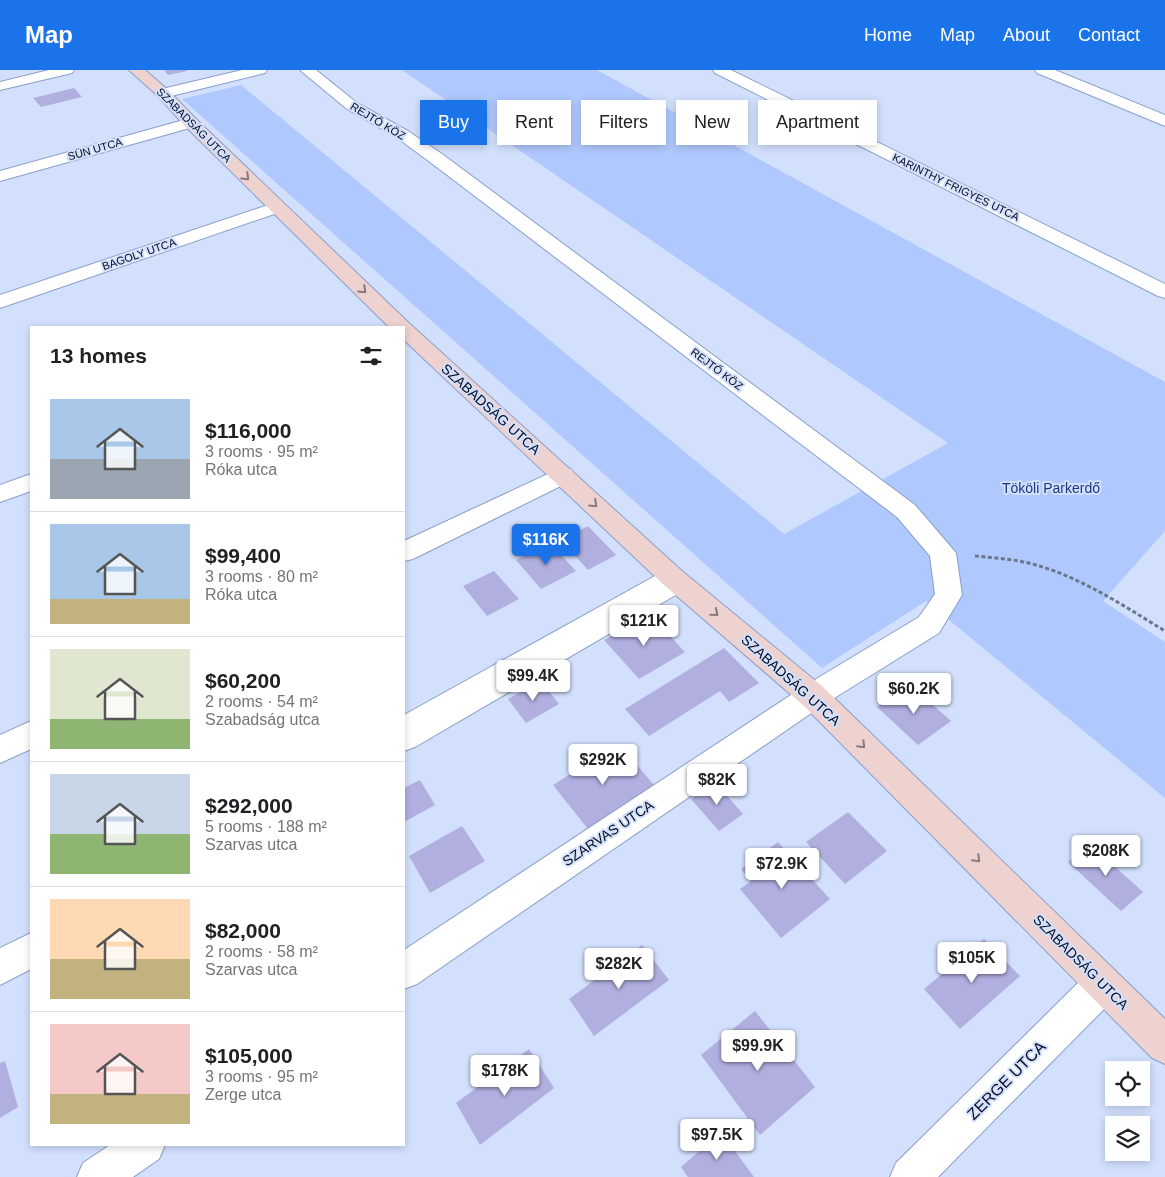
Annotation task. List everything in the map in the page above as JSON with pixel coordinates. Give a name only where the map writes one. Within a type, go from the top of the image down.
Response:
[{"type":"street","points":[[0,86],[68,70]]},
{"type":"street","name":"SZABADSÁG UTCA","points":[[136,70],[164,94],[400,326]]},
{"type":"street","points":[[164,94],[260,70]]},
{"type":"street","name":"REJTŐ KÖZ","points":[[306,70],[352,106],[402,134],[436,158],[906,511],[943,553]]},
{"type":"street","name":"KARINTHY FRIGYES UTCA","points":[[720,70],[1165,292]]},
{"type":"street","points":[[1042,70],[1165,120]]},
{"type":"street","name":"SÜN UTCA","points":[[0,176],[191,122]]},
{"type":"street","name":"BAGOLY UTCA","points":[[0,302],[277,206]]},
{"type":"street","name":"SZABADSÁG UTCA","points":[[405,331],[673,578],[813,696],[1165,1045]]},
{"type":"street","points":[[405,552],[563,475]]},
{"type":"street","points":[[0,494],[30,482]]},
{"type":"street","points":[[813,696],[929,625],[950,595],[943,553]]},
{"type":"street","points":[[405,729],[673,578],[677,582],[405,737]]},
{"type":"street","name":"SZARVAS UTCA","points":[[405,970],[813,696]]},
{"type":"street","points":[[0,750],[30,735]]},
{"type":"street","points":[[0,959],[30,942]]},
{"type":"street","points":[[0,967],[30,951]]},
{"type":"street","name":"ZERGE UTCA","points":[[910,1177],[1103,984]]},
{"type":"street","points":[[97,1177],[143,1146]]},
{"type":"path","points":[[943,553],[1036,565],[1078,582],[1130,609],[1165,631]]},
{"type":"green space","name":"Tököli Parkerdő","points":[[402,70],[597,70],[652,100],[581,100],[581,145],[666,145],[666,108],[676,113],[676,145],[734,145],[1165,382],[1165,531],[1103,601],[1165,642],[1165,798],[926,601],[822,668],[182,99],[241,85],[784,534],[948,443],[512,145],[571,145],[571,100],[497,100],[497,135],[487,128],[487,100],[446,100]]},
{"type":"building","points":[[164,70],[187,70],[187,71],[168,75]]},
{"type":"building","points":[[74,88],[82,97],[41,107],[33,98]]},
{"type":"building","points":[[588,526],[616,555],[588,570],[561,540]]},
{"type":"building","points":[[550,543],[576,571],[541,589],[516,560]]},
{"type":"building","points":[[494,571],[519,599],[487,616],[463,586]]},
{"type":"building","points":[[650,615],[685,652],[639,679],[604,640]]},
{"type":"building","points":[[724,648],[759,683],[729,702],[720,691],[649,736],[625,709]]},
{"type":"building","points":[[541,681],[559,704],[526,723],[508,699]]},
{"type":"building","points":[[910,685],[951,721],[918,745],[877,707]]},
{"type":"building","points":[[619,744],[654,785],[588,829],[553,785]]},
{"type":"building","points":[[420,780],[435,805],[405,821],[405,788]]},
{"type":"building","points":[[715,782],[743,814],[719,831],[691,799]]},
{"type":"building","points":[[848,812],[887,851],[845,884],[806,842]]},
{"type":"building","points":[[462,826],[485,861],[430,893],[409,856]]},
{"type":"building","points":[[778,842],[830,899],[781,938],[740,889],[751,881],[741,869]]},
{"type":"building","points":[[1090,844],[1143,892],[1121,911],[1068,862]]},
{"type":"building","points":[[984,939],[1020,976],[960,1029],[924,989]]},
{"type":"building","points":[[642,945],[669,980],[594,1036],[569,999]]},
{"type":"building","points":[[755,1011],[815,1087],[760,1135],[701,1055]]},
{"type":"building","points":[[529,1049],[554,1088],[480,1145],[456,1103]]},
{"type":"building","points":[[5,1061],[18,1107],[0,1118],[0,1063]]},
{"type":"building","points":[[721,1132],[754,1177],[688,1177],[681,1167]]}]
